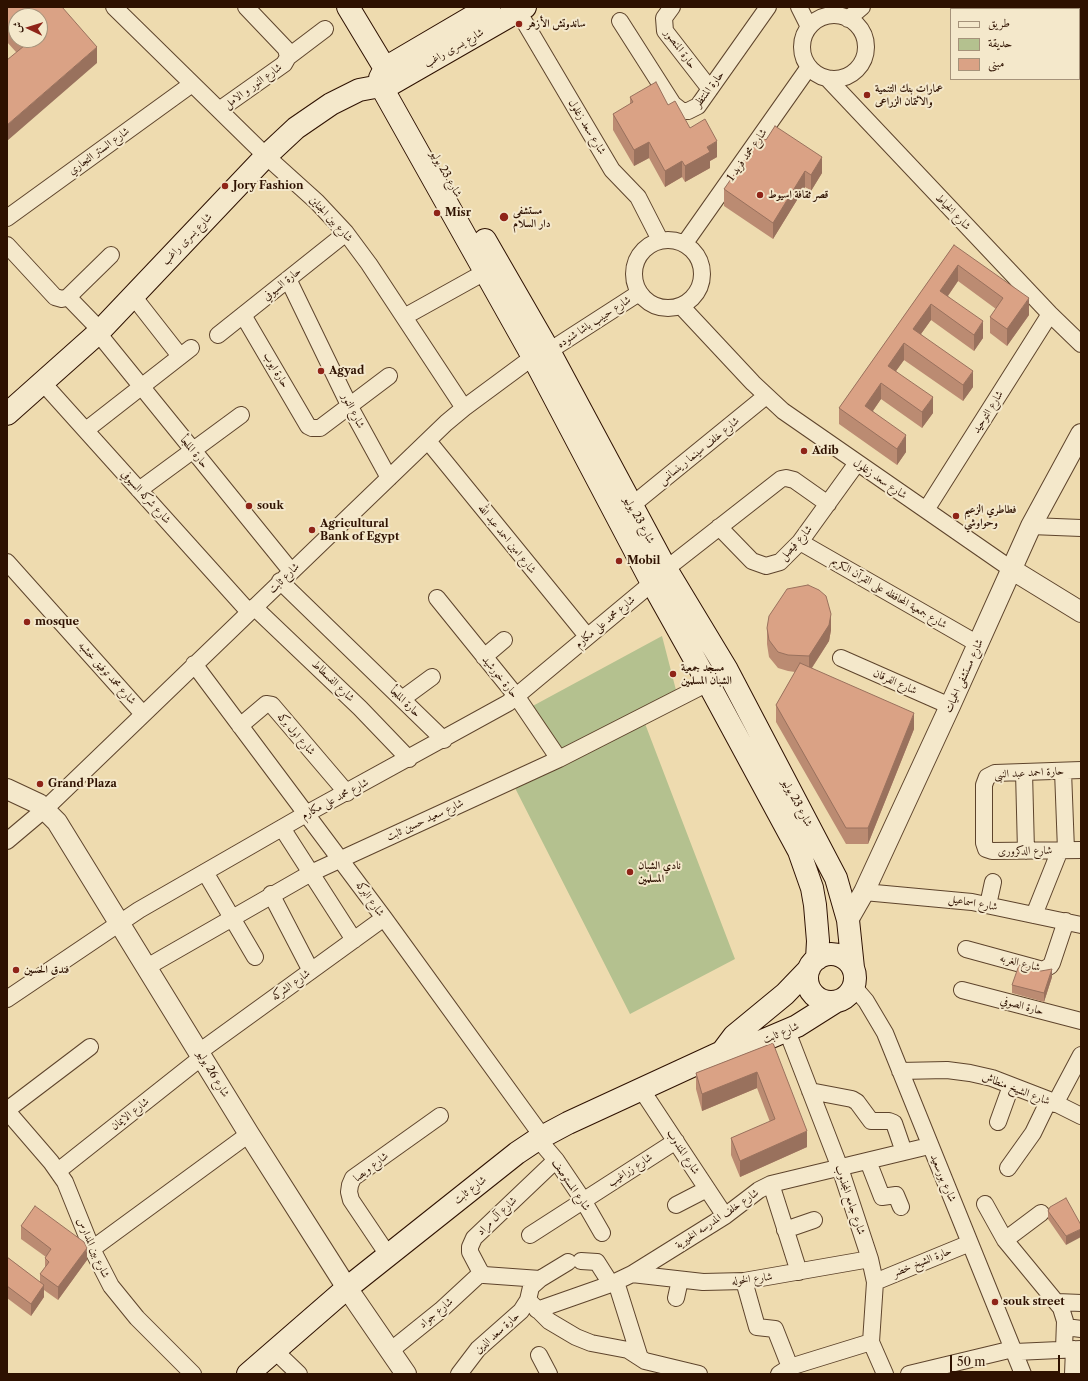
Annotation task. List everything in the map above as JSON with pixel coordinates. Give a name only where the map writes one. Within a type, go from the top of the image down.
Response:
[{"type":"main road","name":"شارع 23 يوليو","points":[[348,7],[485,272],[541,354],[659,576],[726,670],[836,878],[848,920],[853,978]]},
{"type":"main road","name":"شارع يسرى راغب","points":[[386,79],[489,7]]},
{"type":"main road","name":"شارع يسرى راغب","points":[[7,414],[99,332],[266,156],[296,128],[331,104],[386,79],[522,9]]},
{"type":"main road","name":"شارع 23 يوليو","points":[[386,79],[541,354],[631,506],[659,576],[708,682],[799,851],[812,888],[818,923],[813,964]]},
{"type":"main road","points":[[806,870],[828,863]]},
{"type":"main road","points":[[818,923],[848,920]]},
{"type":"main road","points":[[823,955],[837,955],[849,962],[853,978],[846,997],[835,1002],[821,1000],[810,990],[807,984],[813,964],[823,955]]},
{"type":"main road","name":"شارع ثابت","points":[[722,1052],[734,1036],[785,994],[813,964]]},
{"type":"main road","name":"شارع ثابت","points":[[248,1374],[347,1288],[517,1153],[540,1138],[722,1052],[743,1049],[787,1031],[807,1021],[835,1002]]},
{"type":"street","name":"شارع بين الجناين","points":[[114,7],[266,156],[317,202],[346,233],[464,408]]},
{"type":"street","name":"شارع النور و الامل","points":[[219,110],[284,64],[288,57],[286,49],[246,7]]},
{"type":"street","name":"حارة المنصور","points":[[672,7],[664,18],[665,31],[710,89]]},
{"type":"street","name":"حارة المنتظر","points":[[620,22],[677,108],[682,111],[693,110],[698,106],[768,7]]},
{"type":"street","points":[[800,7],[809,27]]},
{"type":"street","points":[[848,19],[862,7]]},
{"type":"street","name":"شارع سعد زغلول","points":[[522,9],[612,170],[638,198],[660,240]]},
{"type":"street","points":[[832,15],[848,19],[856,24],[863,36],[865,49],[864,58],[859,66],[849,75],[836,79],[820,76],[809,67],[802,52],[802,43],[809,27],[816,21],[832,15]]},
{"type":"street","points":[[288,57],[325,29]]},
{"type":"street","name":"شارع محمد فريد 1","points":[[685,243],[809,67]]},
{"type":"street","name":"شارع الخياط","points":[[827,78],[1050,314],[1081,344]]},
{"type":"street","name":"شارع السنتر التجاري","points":[[7,218],[192,84]]},
{"type":"street","name":"حارة السيوفي","points":[[218,335],[346,233]]},
{"type":"street","points":[[673,239],[685,243],[694,250],[700,260],[703,270],[702,282],[698,292],[681,306],[672,308],[658,306],[645,300],[635,284],[635,265],[644,249],[660,240],[673,239]]},
{"type":"street","points":[[7,245],[56,297],[62,299],[68,297],[111,255]]},
{"type":"street","points":[[404,317],[485,272]]},
{"type":"street","name":"شارع النور","points":[[288,279],[350,407],[389,478]]},
{"type":"street","name":"شارع حبيب باشا شنوده","points":[[541,354],[639,292]]},
{"type":"street","points":[[86,430],[185,352],[133,296]]},
{"type":"street","name":"حارة الملجأ","points":[[68,297],[99,332],[192,450],[286,576],[402,699],[444,740]]},
{"type":"street","name":"شارع سعد زغلول","points":[[681,306],[766,396],[801,425],[1011,569],[1081,612]]},
{"type":"street","name":"شارع التوحيد","points":[[926,510],[1050,314]]},
{"type":"street","name":"حارة ايوب","points":[[243,315],[308,426],[316,429],[320,428],[350,407]]},
{"type":"street","name":"شارع ثابت","points":[[7,841],[45,809],[251,609],[464,408],[541,354]]},
{"type":"street","points":[[350,407],[388,376]]},
{"type":"street","name":"شارع شركه السيوفي","points":[[43,383],[139,490],[251,609]]},
{"type":"street","name":"شارع خلف سينما رينسانس","points":[[631,506],[766,396]]},
{"type":"street","points":[[139,490],[241,414]]},
{"type":"street","name":"شارع مستشفى الحميات","points":[[848,920],[864,892],[1031,526],[1080,437]]},
{"type":"street","name":"شارع امين احمد عبد الله","points":[[428,441],[587,636]]},
{"type":"street","name":"شارع فيصل","points":[[719,527],[752,561],[766,566],[780,562],[800,542],[857,463]]},
{"type":"street","name":"شارع محمد على مكارم","points":[[7,1000],[119,922],[306,814],[444,740],[517,697],[659,576],[777,481],[786,478],[794,480],[828,504]]},
{"type":"street","points":[[1031,526],[1081,528]]},
{"type":"street","name":"شارع جمعية المحافظه على القرآن الكريم","points":[[800,542],[978,644]]},
{"type":"street","name":"شارع محمد توفيق خشبه","points":[[7,562],[142,714]]},
{"type":"street","name":"حارة خورشيد","points":[[437,598],[517,697],[559,759]]},
{"type":"street","name":"شارع الفسطاط","points":[[251,609],[355,702],[409,759]]},
{"type":"street","points":[[484,657],[504,640]]},
{"type":"street","name":"شارع الفرقان","points":[[841,658],[950,706]]},
{"type":"street","name":"شارع البركه","points":[[194,664],[384,918],[540,1138]]},
{"type":"street","points":[[402,699],[432,677]]},
{"type":"street","name":"شارع سعيد حسين ثابت","points":[[147,967],[271,894],[311,873],[559,759],[708,682]]},
{"type":"street","name":"شارع اول بركه","points":[[240,726],[266,704],[272,705],[347,793]]},
{"type":"street","name":"حارة احمد عبد النبى","points":[[984,785],[984,780],[990,774],[1081,770]]},
{"type":"street","points":[[1034,915],[1069,850],[1063,771]]},
{"type":"street","points":[[1024,772],[1026,851]]},
{"type":"street","name":"شارع الدكرورى","points":[[984,785],[984,846],[992,851],[1069,850]]},
{"type":"street","name":"شارع 26 يوليو","points":[[7,789],[33,801],[45,809],[57,822],[249,1134],[347,1288],[406,1374]]},
{"type":"street","points":[[282,828],[354,940]]},
{"type":"street","points":[[205,872],[255,957]]},
{"type":"street","points":[[988,905],[993,882]]},
{"type":"street","name":"شارع اسماعيل","points":[[864,892],[945,898],[988,905],[1073,923]]},
{"type":"street","points":[[271,894],[311,971]]},
{"type":"street","name":"شارع الشركه","points":[[200,1054],[384,918]]},
{"type":"street","name":"شارع الغربه","points":[[966,949],[1043,970],[1052,962],[1073,923]]},
{"type":"street","name":"شارع بورسعيد","points":[[853,978],[877,1018],[1023,1374]]},
{"type":"street","name":"حارة الصوفي","points":[[962,990],[1081,1022]]},
{"type":"street","name":"شارع جامع المجذوب","points":[[787,1031],[840,1168],[870,1259],[875,1282],[872,1342],[885,1374]]},
{"type":"street","points":[[7,1111],[90,1047]]},
{"type":"street","name":"شارع الايمان","points":[[58,1171],[200,1054]]},
{"type":"street","points":[[1008,1168],[1033,1133],[1081,1055]]},
{"type":"street","name":"شارع الشيخ منطاش","points":[[900,1072],[948,1070],[992,1078],[1052,1102],[1081,1116]]},
{"type":"street","points":[[998,1122],[1011,1086]]},
{"type":"street","name":"شارع المندوب","points":[[641,1089],[725,1216]]},
{"type":"street","points":[[810,1091],[852,1099],[857,1102],[871,1121],[889,1121],[894,1123],[904,1152]]},
{"type":"street","name":"شارع بين المدارس","points":[[7,1111],[58,1171],[70,1193],[92,1249],[111,1286],[123,1302],[193,1374]]},
{"type":"street","name":"شارع ويصا","points":[[388,1255],[351,1200],[349,1192],[350,1185],[353,1178],[440,1116]]},
{"type":"street","points":[[92,1249],[249,1134]]},
{"type":"street","name":"شارع المستوصف","points":[[540,1138],[583,1200],[602,1233]]},
{"type":"street","name":"شارع زراغيب","points":[[530,1235],[676,1141]]},
{"type":"street","name":"شارع خلف المدرسه الخيرية","points":[[532,1305],[614,1283],[632,1274],[725,1216],[753,1194],[771,1184],[930,1146]]},
{"type":"street","name":"شارع آل مراد","points":[[481,1273],[470,1252],[474,1238],[556,1160]]},
{"type":"street","points":[[868,1161],[882,1197],[896,1195],[901,1207]]},
{"type":"street","points":[[771,1184],[799,1272]]},
{"type":"street","points":[[676,1205],[707,1189]]},
{"type":"street","points":[[985,1204],[1005,1240],[1057,1302],[1073,1328],[1073,1374]]},
{"type":"street","points":[[1005,1240],[1041,1213]]},
{"type":"street","points":[[785,1230],[814,1220]]},
{"type":"street","name":"حارة الشيخ خضر","points":[[875,1282],[970,1243]]},
{"type":"street","name":"شارع الخوله","points":[[632,1274],[703,1282],[744,1282],[870,1259]]},
{"type":"street","name":"حارة سعد الدين","points":[[459,1374],[471,1356],[521,1311],[532,1305],[531,1287],[540,1279],[575,1261],[597,1262],[614,1283]]},
{"type":"street","points":[[481,1273],[488,1275],[540,1279]]},
{"type":"street","name":"شارع جواد","points":[[390,1352],[441,1310],[481,1273]]},
{"type":"street","points":[[676,1298],[680,1280]]},
{"type":"street","points":[[744,1282],[757,1327],[773,1328],[776,1330],[784,1371],[872,1342]]},
{"type":"street","points":[[614,1283],[644,1363]]},
{"type":"street","points":[[1057,1302],[1081,1303]]},
{"type":"street","points":[[532,1305],[549,1321],[576,1338],[591,1343],[628,1350],[644,1363],[699,1374]]},
{"type":"street","points":[[909,1374],[940,1370],[1014,1351],[1073,1349]]},
{"type":"street","points":[[274,1350],[299,1374]]},
{"type":"street","points":[[539,1355],[549,1374]]},
{"type":"green space","points":[[662,636],[677,694],[559,753],[529,708]]},
{"type":"green space","name":"نادي الشبان المسلمين","points":[[644,721],[735,959],[630,1014],[514,786]]},
{"type":"building","points":[[7,7],[62,7],[97,47],[7,125],[7,60],[22,48],[48,48],[48,8],[8,8],[8,27]]},
{"type":"building","points":[[656,82],[668,105],[675,101],[690,128],[705,119],[717,141],[707,147],[710,152],[685,166],[682,161],[665,171],[649,142],[634,150],[613,114],[633,102],[630,97]]},
{"type":"building","points":[[775,126],[822,157],[811,175],[805,171],[773,223],[724,189],[761,136],[766,140]]},
{"type":"building","points":[[954,245],[1029,298],[1007,329],[990,317],[1003,298],[958,265],[940,291],[983,321],[974,335],[931,304],[913,329],[973,371],[963,385],[904,343],[888,366],[933,397],[922,412],[881,383],[865,406],[906,435],[897,449],[839,408]]},
{"type":"building","points":[[808,585],[819,590],[826,596],[831,614],[829,625],[809,656],[788,655],[778,652],[769,640],[767,628],[769,616],[787,589]]},
{"type":"building","points":[[800,663],[914,713],[868,828],[846,828],[776,705]]},
{"type":"building","points":[[1019,965],[1041,971],[1052,969],[1044,993],[1012,985]]},
{"type":"building","points":[[773,1043],[807,1131],[740,1161],[731,1138],[775,1119],[757,1072],[702,1094],[696,1073]]},
{"type":"building","points":[[1066,1198],[1081,1225],[1081,1229],[1066,1236],[1048,1211],[1050,1207]]},
{"type":"building","points":[[35,1206],[84,1242],[87,1248],[58,1287],[40,1274],[49,1262],[45,1258],[51,1249],[21,1226]]},
{"type":"building","points":[[7,1257],[44,1285],[31,1304],[7,1286]]},
{"type":"place","name":"ساندوتش الأزهر","points":[[519,24]]},
{"type":"place","name":"عمارات بنك التنمية والائتمان الزراعى","points":[[867,95]]},
{"type":"place","name":"Jory Fashion","points":[[225,186]]},
{"type":"place","name":"قصر ثقافة اسيوط","points":[[760,195]]},
{"type":"place","name":"Misr","points":[[437,213]]},
{"type":"place","name":"مستشفى دار السلام","points":[[504,217]]},
{"type":"place","name":"Agyad","points":[[321,371]]},
{"type":"place","name":"Adib","points":[[804,451]]},
{"type":"place","name":"souk","points":[[249,506]]},
{"type":"place","name":"فطاطري الزعيم وحواوشي","points":[[956,516]]},
{"type":"place","name":"Agricultural Bank of Egypt","points":[[312,530]]},
{"type":"place","name":"Mobil","points":[[619,561]]},
{"type":"place","name":"mosque","points":[[27,622]]},
{"type":"place","name":"مسجد جمعية الشبان المسلمين","points":[[673,674]]},
{"type":"place","name":"Grand Plaza","points":[[40,784]]},
{"type":"place","name":"نادي الشبان المسلمين","points":[[630,872]]},
{"type":"place","name":"فندق الحسين","points":[[16,970]]},
{"type":"place","name":"souk street","points":[[995,1302]]}]
